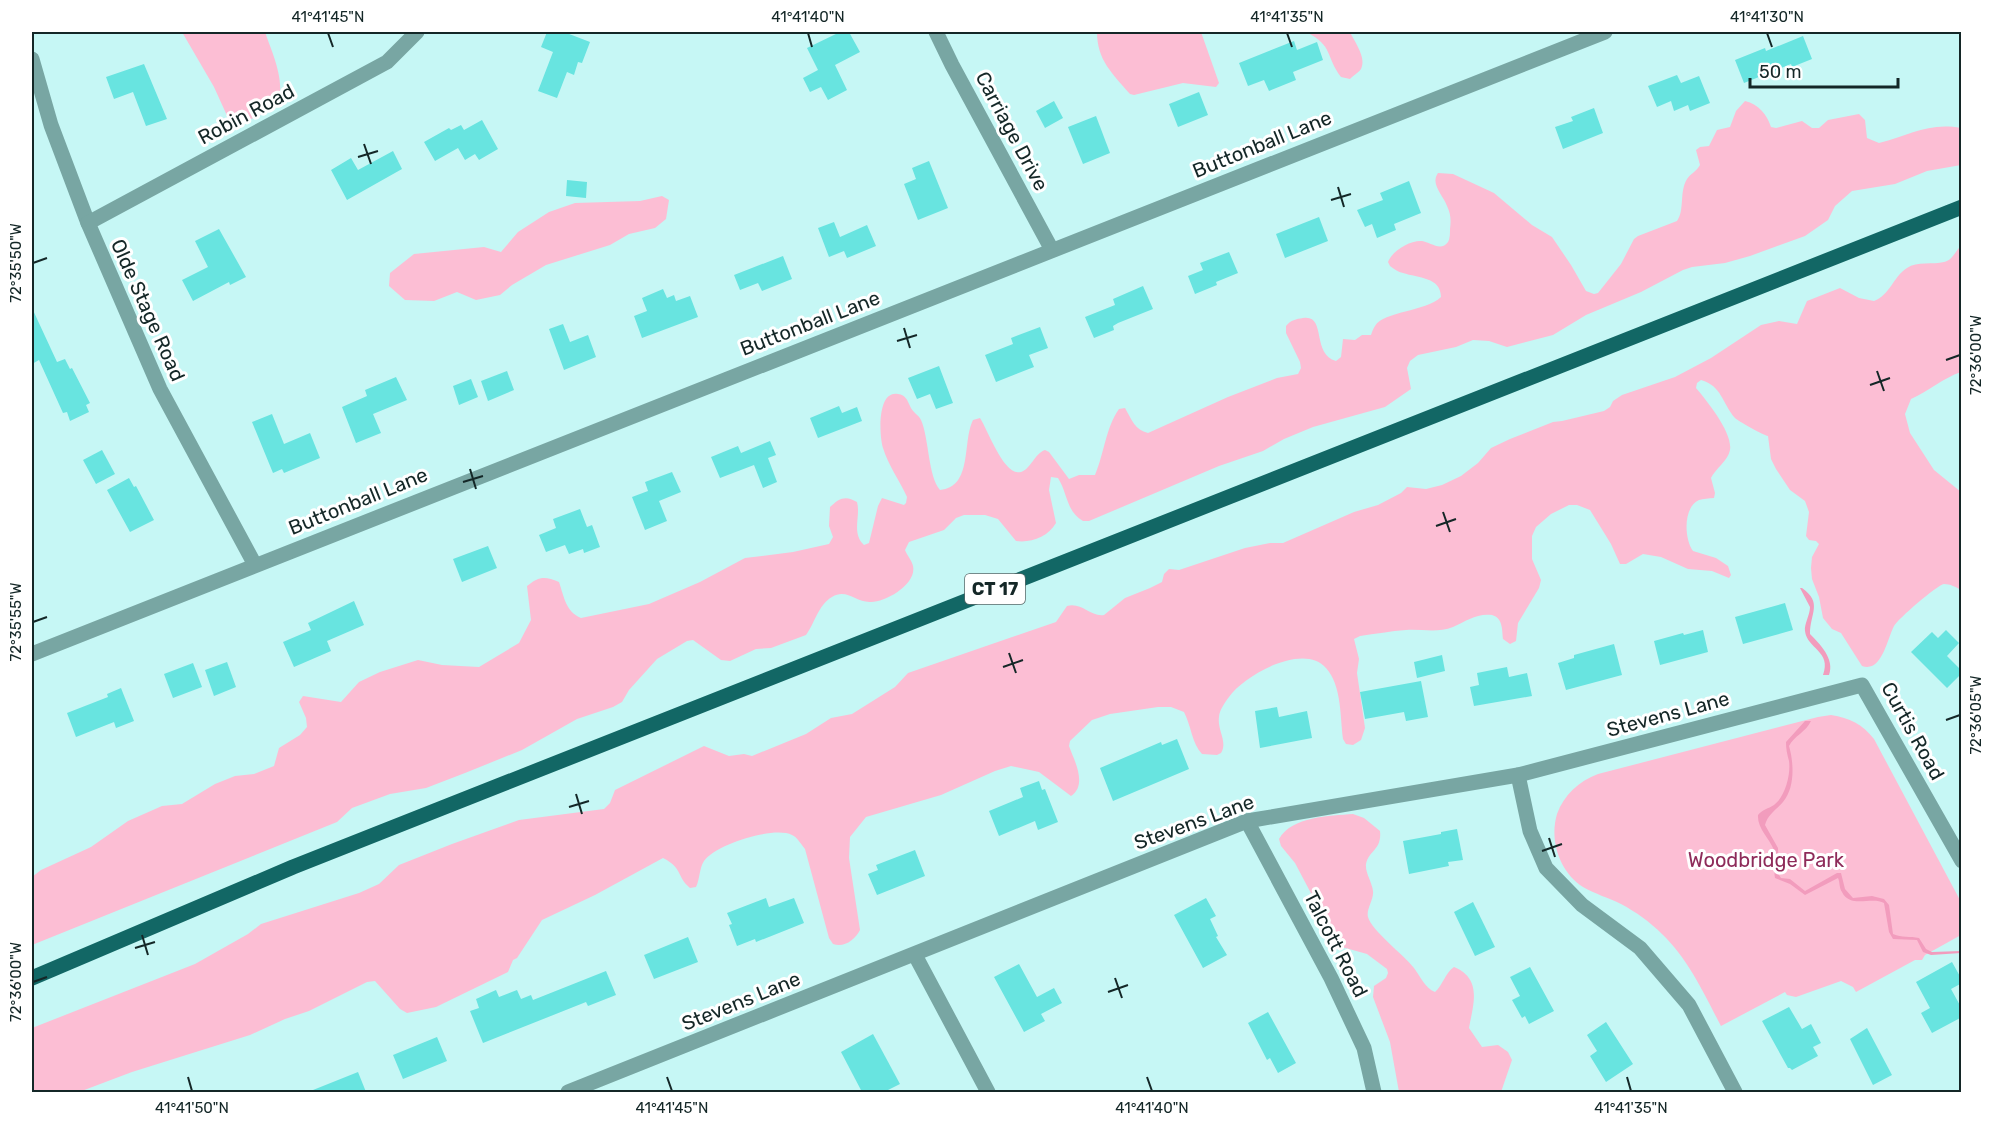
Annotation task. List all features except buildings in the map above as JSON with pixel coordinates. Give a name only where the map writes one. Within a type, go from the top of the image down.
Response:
[{"type":"main road","name":"CT 17","points":[[32,978],[293,867],[1962,207]]},
{"type":"street","name":"Robin Road","points":[[88,223],[387,62],[417,32]]},
{"type":"street","name":"Carriage Drive","points":[[936,32],[1052,250]]},
{"type":"street","name":"Buttonball Lane","points":[[32,654],[1605,32]]},
{"type":"street","name":"Olde Stage Road","points":[[32,59],[51,125],[88,223],[160,389],[255,565]]},
{"type":"street","name":"Stevens Lane","points":[[568,1092],[1247,821],[1518,775],[1863,685]]},
{"type":"street","name":"Curtis Road","points":[[1863,685],[1962,861]]},
{"type":"street","points":[[1518,775],[1530,831],[1546,868],[1582,905],[1640,948],[1689,1005],[1735,1092]]},
{"type":"street","name":"Talcott Road","points":[[1247,821],[1332,978],[1364,1048],[1374,1092]]},
{"type":"street","points":[[915,955],[988,1092]]},
{"type":"green space","points":[[182,32],[265,32],[280,79],[279,98],[275,105],[262,114],[237,125],[229,120],[214,87]]},
{"type":"green space","points":[[1097,32],[1201,32],[1219,83],[1216,87],[1183,83],[1130,94],[1112,73],[1103,58]]},
{"type":"green space","points":[[1306,32],[1350,32],[1361,55],[1361,69],[1350,79],[1341,77],[1325,47]]},
{"type":"green space","points":[[1745,101],[1758,107],[1765,114],[1771,127],[1776,128],[1802,121],[1812,128],[1819,128],[1828,120],[1859,114],[1865,120],[1867,138],[1879,143],[1929,128],[1961,128],[1961,165],[1927,171],[1895,184],[1852,191],[1835,206],[1828,220],[1805,236],[1725,263],[1683,270],[1641,292],[1586,315],[1553,335],[1507,347],[1489,341],[1473,340],[1456,347],[1418,355],[1410,361],[1407,368],[1411,389],[1385,407],[1313,427],[1263,451],[1219,466],[1089,521],[1083,521],[1077,517],[1070,507],[1058,478],[1051,477],[1049,490],[1056,523],[1039,538],[1016,541],[998,519],[985,515],[964,515],[956,518],[944,530],[909,542],[905,550],[912,562],[913,573],[899,591],[884,599],[866,602],[842,594],[832,597],[820,609],[806,635],[771,648],[756,649],[730,661],[721,660],[693,640],[687,641],[657,659],[629,690],[622,702],[577,719],[522,750],[426,788],[390,794],[352,808],[337,822],[32,945],[32,877],[41,870],[91,847],[128,821],[162,806],[182,804],[215,784],[235,776],[254,774],[274,766],[279,748],[300,735],[307,727],[299,702],[303,696],[341,702],[359,682],[380,672],[418,660],[442,665],[479,667],[519,643],[531,620],[527,586],[535,580],[546,578],[559,582],[569,608],[581,618],[649,604],[700,582],[745,558],[793,552],[829,544],[833,537],[829,526],[830,507],[836,501],[846,498],[857,502],[858,535],[864,545],[869,543],[882,498],[904,505],[907,497],[888,461],[882,442],[881,415],[886,399],[891,395],[898,394],[905,397],[921,420],[933,476],[940,490],[958,481],[965,462],[973,420],[980,418],[997,451],[1015,472],[1021,472],[1027,468],[1045,450],[1049,452],[1069,479],[1079,475],[1095,475],[1111,424],[1119,409],[1125,408],[1137,427],[1148,433],[1228,397],[1277,378],[1298,374],[1301,368],[1300,362],[1286,333],[1286,326],[1294,320],[1310,318],[1315,322],[1324,351],[1328,357],[1336,361],[1341,357],[1343,339],[1355,340],[1362,335],[1371,335],[1375,326],[1387,317],[1425,306],[1441,297],[1440,290],[1433,282],[1399,272],[1388,262],[1397,250],[1412,242],[1422,241],[1442,246],[1448,242],[1451,220],[1436,185],[1438,173],[1453,174],[1494,193],[1532,225],[1552,237],[1586,291],[1598,293],[1621,264],[1634,239],[1677,221],[1681,212],[1685,184],[1688,177],[1700,165],[1696,150],[1709,146],[1717,130],[1730,127],[1736,111]]},
{"type":"green space","points":[[662,196],[669,200],[666,219],[655,228],[629,234],[610,245],[546,265],[512,285],[500,295],[476,300],[457,292],[434,301],[405,300],[389,286],[390,273],[414,254],[484,247],[501,252],[518,232],[549,212],[575,203],[640,201]]},
{"type":"green space","points":[[1961,246],[1961,372],[1911,399],[1905,414],[1910,433],[1934,470],[1961,492],[1961,590],[1944,584],[1918,603],[1894,626],[1883,654],[1874,665],[1862,666],[1841,633],[1832,629],[1823,618],[1811,568],[1812,557],[1819,544],[1809,540],[1806,536],[1809,512],[1805,501],[1790,490],[1776,469],[1771,459],[1768,436],[1735,418],[1718,391],[1701,380],[1697,383],[1696,388],[1723,426],[1730,443],[1730,450],[1727,458],[1711,478],[1714,498],[1699,500],[1690,509],[1687,524],[1688,539],[1693,551],[1716,558],[1728,566],[1731,575],[1729,578],[1712,571],[1688,569],[1661,557],[1643,554],[1626,564],[1620,564],[1611,544],[1590,510],[1577,505],[1569,505],[1551,514],[1536,527],[1532,536],[1532,559],[1541,580],[1539,588],[1518,623],[1516,641],[1510,644],[1503,639],[1501,625],[1492,615],[1481,615],[1447,629],[1395,631],[1354,639],[1359,659],[1357,673],[1365,728],[1361,740],[1353,745],[1346,744],[1343,739],[1338,693],[1326,668],[1316,661],[1304,658],[1290,660],[1260,671],[1237,688],[1227,699],[1219,715],[1223,749],[1217,755],[1202,754],[1196,745],[1184,712],[1171,707],[1110,714],[1092,720],[1070,741],[1069,746],[1079,779],[1079,786],[1071,796],[1039,772],[1011,766],[941,795],[866,817],[850,837],[849,858],[860,930],[852,940],[845,944],[833,944],[829,938],[805,849],[796,837],[784,833],[759,835],[732,843],[710,855],[702,864],[696,887],[690,888],[674,865],[663,858],[595,895],[542,920],[517,958],[513,960],[508,972],[436,1007],[407,1013],[400,1009],[375,981],[367,982],[309,1011],[250,1035],[132,1072],[79,1092],[32,1092],[32,1028],[195,964],[248,934],[261,924],[359,893],[379,884],[399,865],[519,820],[604,809],[610,803],[615,790],[704,746],[729,756],[744,754],[752,756],[806,734],[831,718],[852,714],[895,687],[908,673],[1056,622],[1067,606],[1077,606],[1094,614],[1104,615],[1125,598],[1162,582],[1164,574],[1169,569],[1179,570],[1245,548],[1283,543],[1354,512],[1378,505],[1401,493],[1407,487],[1426,489],[1442,485],[1461,476],[1478,463],[1491,448],[1553,422],[1604,411],[1622,395],[1675,377],[1711,358],[1761,325],[1779,321],[1797,324],[1807,301],[1840,288],[1859,298],[1874,301],[1884,295],[1907,268],[1947,261]]},
{"type":"green space","name":"Woodbridge Park","points":[[1831,715],[1855,722],[1874,739],[1961,902],[1961,935],[1925,955],[1922,960],[1915,960],[1856,992],[1853,987],[1841,981],[1796,997],[1787,995],[1785,992],[1721,1026],[1688,966],[1662,934],[1627,907],[1583,887],[1568,873],[1558,855],[1554,835],[1557,814],[1573,789],[1598,774]]},
{"type":"green space","points":[[1353,814],[1364,818],[1380,831],[1379,842],[1366,864],[1373,891],[1368,914],[1371,923],[1381,936],[1409,962],[1431,990],[1435,992],[1454,967],[1469,978],[1473,986],[1474,1002],[1469,1028],[1482,1047],[1498,1045],[1508,1052],[1512,1060],[1501,1092],[1399,1092],[1390,1042],[1373,997],[1374,986],[1386,978],[1387,969],[1367,954],[1342,947],[1279,839],[1285,831],[1302,822]]},
{"type":"shaded area","points":[[1800,588],[1814,604],[1810,634],[1828,658],[1829,675],[1823,675],[1825,667],[1822,655],[1810,642],[1805,631],[1810,607]]},
{"type":"shaded area","points":[[1805,721],[1811,721],[1789,746],[1792,760],[1790,790],[1765,825],[1778,848],[1781,878],[1790,879],[1805,891],[1841,873],[1845,889],[1853,898],[1872,896],[1884,899],[1889,905],[1893,934],[1919,938],[1926,949],[1932,952],[1961,951],[1961,953],[1931,955],[1923,952],[1917,940],[1893,939],[1889,932],[1884,903],[1850,900],[1841,890],[1838,878],[1805,895],[1790,884],[1775,878],[1774,850],[1761,829],[1758,815],[1774,805],[1784,791],[1789,766],[1786,742]]}]
